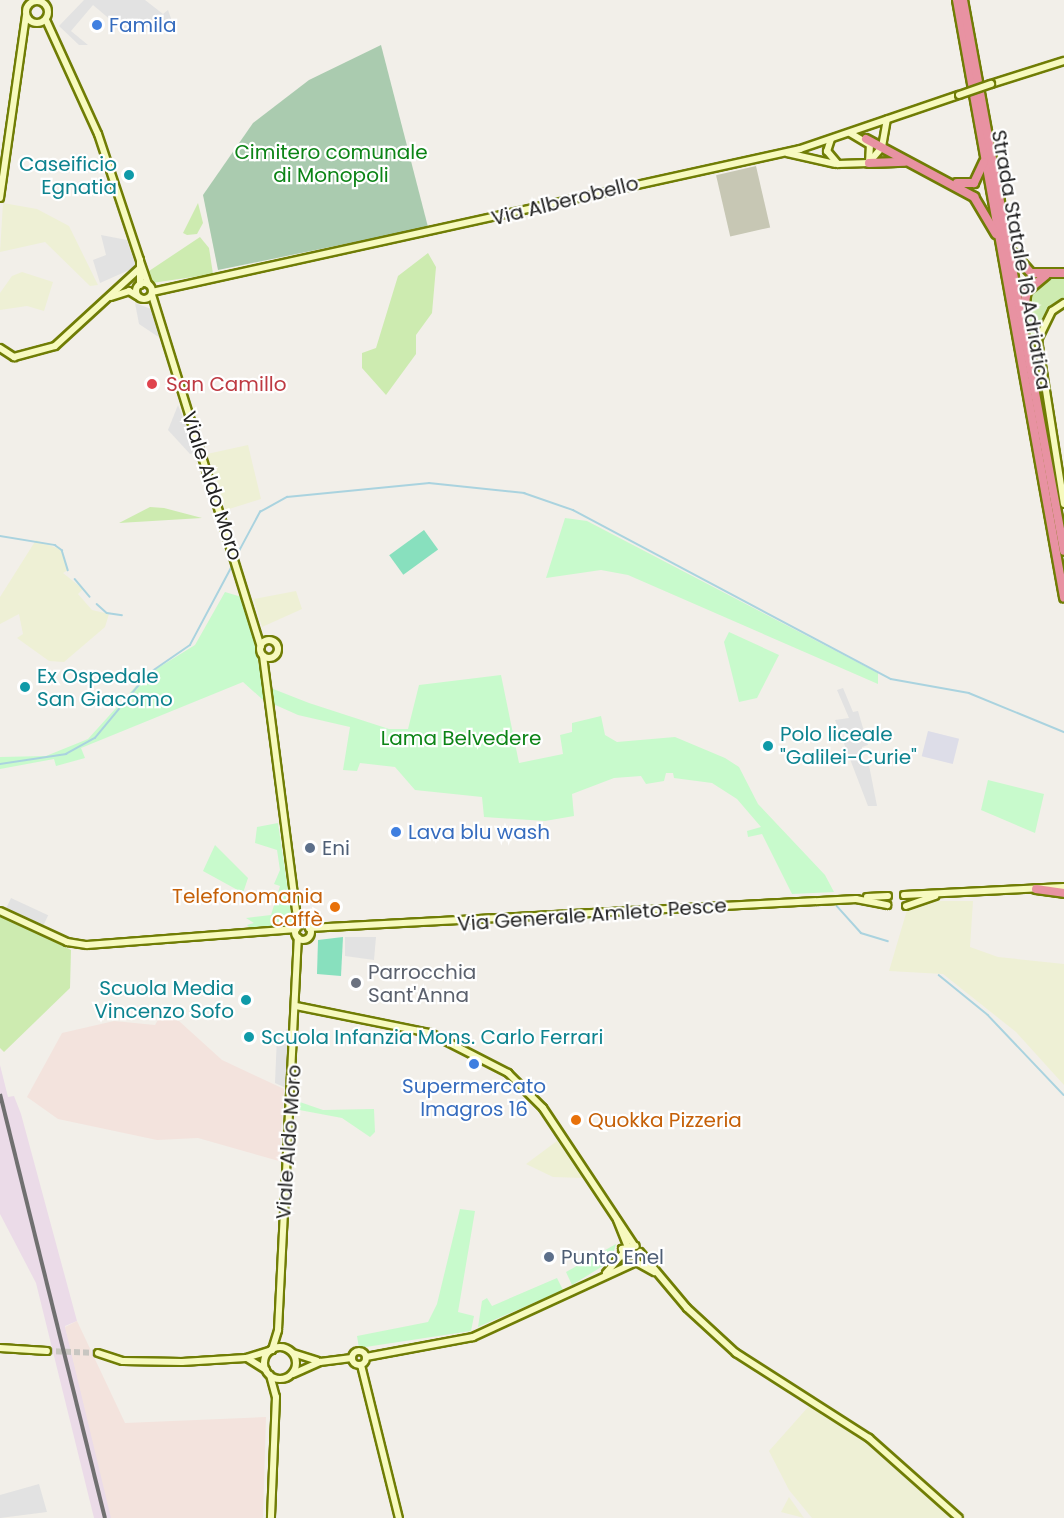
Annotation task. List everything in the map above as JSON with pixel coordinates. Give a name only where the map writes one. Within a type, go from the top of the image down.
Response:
[{"type":"highway","name":"Strada Statale 16 Adriatica","points":[[957,0],[1064,597]]},
{"type":"highway","name":"Strada Statale 16 Adriatica","points":[[963,0],[1064,551]]},
{"type":"highway","points":[[866,139],[949,182],[981,204],[1003,250]]},
{"type":"highway","points":[[949,182],[974,183],[985,154]]},
{"type":"highway","points":[[870,161],[909,162]]},
{"type":"highway","points":[[1005,230],[1022,268],[1046,275],[1064,273]]},
{"type":"highway","points":[[1024,328],[1027,291],[1046,275]]},
{"type":"highway","points":[[1035,889],[1064,893]]},
{"type":"street","points":[[0,198],[28,3],[42,1],[49,9],[46,20],[52,39],[88,109],[140,260],[141,298]]},
{"type":"street","points":[[27,15],[38,23],[52,39]]},
{"type":"street","points":[[23,37],[38,23],[46,20]]},
{"type":"street","name":"Via Alberobello","points":[[110,296],[139,285],[150,289],[530,212],[783,153],[1064,61]]},
{"type":"street","points":[[783,153],[838,164],[870,161],[882,147],[887,120]]},
{"type":"street","points":[[849,132],[866,139],[870,161]]},
{"type":"street","points":[[831,138],[827,151],[838,164]]},
{"type":"street","name":"Viale Aldo Moro","points":[[140,260],[256,622],[261,647]]},
{"type":"street","points":[[0,348],[14,357],[36,355],[55,346],[140,268]]},
{"type":"street","points":[[141,298],[150,289]]},
{"type":"street","points":[[110,296],[129,291],[141,298],[158,315]]},
{"type":"street","points":[[1064,303],[1052,311],[1038,340],[1064,504]]},
{"type":"street","name":"Viale Aldo Moro","points":[[256,622],[271,641]]},
{"type":"street","points":[[271,641],[278,648],[274,657],[264,656],[261,647],[271,641]]},
{"type":"street","name":"Viale Aldo Moro","points":[[264,656],[297,911],[299,953],[278,1330],[268,1372]]},
{"type":"street","name":"Viale Aldo Moro","points":[[266,681],[274,657]]},
{"type":"street","points":[[904,895],[1064,887]]},
{"type":"street","points":[[906,906],[941,894]]},
{"type":"street","points":[[856,899],[888,896]]},
{"type":"street","points":[[856,899],[887,905]]},
{"type":"street","name":"Via Generale Amleto Pesce","points":[[297,932],[308,927],[327,930],[856,899]]},
{"type":"street","points":[[0,911],[67,942],[87,945],[297,932],[308,938],[308,927]]},
{"type":"street","name":"Viale Aldo Moro","points":[[297,911],[308,927]]},
{"type":"street","name":"Via Generale Amleto Pesce","points":[[308,938],[327,930]]},
{"type":"street","name":"Viale Aldo Moro","points":[[299,953],[308,938]]},
{"type":"street","points":[[296,1006],[430,1033],[494,1064],[543,1108],[631,1245],[640,1252],[655,1273],[711,1331],[773,1380],[869,1438],[959,1518]]},
{"type":"street","points":[[606,1273],[631,1245]]},
{"type":"street","points":[[636,1262],[640,1252]]},
{"type":"street","points":[[621,1256],[627,1263]]},
{"type":"street","points":[[361,1365],[366,1357],[473,1337],[627,1263],[636,1262],[655,1273]]},
{"type":"street","name":"Viale Aldo Moro","points":[[278,1330],[284,1348]]},
{"type":"street","points":[[0,1348],[47,1351]]},
{"type":"street","points":[[99,1353],[123,1361],[246,1358],[284,1348],[320,1362]]},
{"type":"street","points":[[246,1358],[268,1372],[290,1376],[320,1362],[352,1358],[360,1351],[366,1357]]},
{"type":"street","points":[[276,1398],[290,1376],[293,1353]]},
{"type":"street","points":[[352,1358],[361,1365],[399,1518]]},
{"type":"street","points":[[268,1372],[276,1398],[271,1518]]},
{"type":"shaded area","points":[[84,0],[145,0],[163,14],[168,10],[173,24],[142,28],[134,21],[125,32],[93,5],[71,31],[88,45],[79,45],[59,26]]},
{"type":"shaded area","points":[[756,166],[770,227],[730,237],[716,175]]},
{"type":"shaded area","points":[[3,203],[37,209],[69,226],[98,285],[90,286],[45,242],[0,252]]},
{"type":"shaded area","points":[[101,235],[127,240],[136,267],[100,283],[93,260],[106,255]]},
{"type":"shaded area","points":[[22,272],[53,282],[44,311],[27,306],[0,310],[0,293],[12,276]]},
{"type":"shaded area","points":[[135,303],[151,309],[160,338],[139,324]]},
{"type":"shaded area","points":[[178,405],[197,452],[190,454],[168,430]]},
{"type":"shaded area","points":[[248,445],[261,499],[226,510],[207,454]]},
{"type":"shaded area","points":[[36,540],[62,550],[68,570],[63,573],[83,589],[78,594],[92,610],[109,614],[105,627],[64,662],[49,661],[17,638],[23,634],[19,614],[0,624],[0,597]]},
{"type":"shaded area","points":[[296,591],[302,609],[262,627],[254,599]]},
{"type":"shaded area","points":[[843,688],[853,712],[858,711],[868,745],[862,747],[862,765],[869,765],[877,806],[868,806],[835,720],[849,718],[837,690]]},
{"type":"shaded area","points":[[928,731],[959,739],[953,764],[922,756]]},
{"type":"shaded area","points":[[11,898],[48,915],[43,927],[6,910]]},
{"type":"shaded area","points":[[926,901],[973,901],[970,947],[998,957],[1064,964],[1064,1085],[1016,1032],[943,974],[889,971],[907,910]]},
{"type":"shaded area","points":[[345,937],[376,937],[374,960],[345,956]]},
{"type":"shaded area","points":[[159,1018],[179,1021],[222,1060],[284,1089],[279,1161],[198,1138],[157,1140],[58,1119],[27,1097],[62,1033],[114,1021],[155,1025]]},
{"type":"shaded area","points":[[290,1027],[286,1088],[275,1083],[277,1036]]},
{"type":"shaded area","points":[[0,1065],[8,1097],[14,1096],[21,1114],[77,1321],[65,1326],[112,1518],[94,1518],[36,1283],[0,1214]]},
{"type":"shaded area","points":[[557,1141],[584,1178],[553,1177],[526,1164]]},
{"type":"shaded area","points":[[77,1321],[125,1423],[266,1417],[263,1518],[111,1518],[65,1327]]},
{"type":"shaded area","points":[[809,1406],[868,1443],[952,1518],[812,1518],[789,1490],[769,1451]]},
{"type":"shaded area","points":[[39,1484],[47,1512],[0,1518],[0,1495]]},
{"type":"shaded area","points":[[789,1497],[804,1518],[781,1512]]},
{"type":"green space","name":"Cimitero comunale di Monopoli","points":[[381,45],[428,227],[218,270],[203,195],[253,123],[309,80]]},
{"type":"green space","points":[[198,203],[203,223],[197,234],[187,235],[183,233]]},
{"type":"green space","points":[[200,237],[209,248],[213,274],[152,283],[149,271]]},
{"type":"green space","points":[[428,253],[436,267],[432,313],[416,335],[416,354],[386,395],[362,368],[362,353],[376,348],[398,276]]},
{"type":"green space","points":[[1064,276],[1064,299],[1047,311],[1034,338],[1047,434],[1025,308],[1030,291],[1041,281]]},
{"type":"green space","points":[[150,507],[164,508],[202,518],[119,523]]},
{"type":"green space","points":[[565,518],[587,521],[878,673],[878,684],[628,575],[601,570],[546,578]]},
{"type":"green space","points":[[424,530],[438,549],[403,575],[389,555]]},
{"type":"green space","name":"Lama Belvedere","points":[[225,592],[245,598],[263,685],[309,703],[389,729],[408,729],[419,685],[501,675],[519,763],[563,754],[560,735],[572,732],[572,723],[601,716],[605,735],[617,742],[675,737],[725,758],[739,767],[758,804],[825,875],[834,892],[792,894],[762,834],[748,837],[747,831],[761,827],[737,799],[712,783],[674,778],[673,773],[666,773],[664,781],[646,784],[641,776],[614,778],[572,794],[574,816],[545,821],[484,817],[482,797],[415,790],[395,767],[360,763],[357,771],[343,770],[350,727],[298,715],[262,699],[243,682],[81,748],[85,758],[56,766],[54,759],[0,769],[0,757],[46,756],[88,739],[145,676],[195,645]]},
{"type":"green space","points":[[729,632],[779,655],[757,698],[739,702],[724,642]]},
{"type":"green space","points":[[988,780],[1044,794],[1035,833],[981,810]]},
{"type":"green space","points":[[278,823],[293,925],[251,929],[247,925],[254,923],[246,918],[271,915],[280,886],[274,884],[280,870],[277,850],[255,843],[257,827]]},
{"type":"green space","points":[[215,845],[248,878],[243,893],[203,871]]},
{"type":"green space","points":[[0,915],[71,950],[70,988],[4,1052],[0,1048]]},
{"type":"green space","points":[[343,937],[341,976],[317,974],[318,940]]},
{"type":"green space","points":[[294,1100],[323,1110],[374,1109],[375,1132],[370,1137],[342,1118],[294,1109]]},
{"type":"green space","points":[[460,1209],[475,1211],[458,1312],[474,1316],[471,1331],[359,1348],[357,1336],[428,1322],[437,1304]]},
{"type":"green space","points":[[616,1244],[611,1261],[572,1285],[566,1272]]},
{"type":"green space","points":[[557,1278],[563,1290],[478,1327],[482,1301],[487,1298],[492,1306]]},
{"type":"waterway","points":[[238,553],[260,512],[287,497],[429,483],[524,493],[573,510],[891,679],[969,693],[1064,732]]},
{"type":"waterway","points":[[0,536],[55,545],[62,550],[68,570]]},
{"type":"waterway","points":[[0,764],[66,754],[95,738],[148,674],[190,645],[233,564]]},
{"type":"waterway","points":[[75,579],[90,597]]},
{"type":"waterway","points":[[97,604],[107,613],[122,615]]},
{"type":"waterway","points":[[837,906],[861,933],[888,941]]},
{"type":"waterway","points":[[939,975],[988,1015],[1064,1095]]},
{"type":"tunnel","points":[[47,1351],[98,1353]]},
{"type":"railway","points":[[0,1094],[105,1518]]},
{"type":"place","name":"Famila","points":[[97,25]]},
{"type":"place","name":"Caseificio Egnatia","points":[[129,175]]},
{"type":"place","name":"San Camillo","points":[[152,384]]},
{"type":"place","name":"Ex Ospedale San Giacomo","points":[[25,687]]},
{"type":"place","name":"Polo liceale \"Galilei-Curie\"","points":[[768,746]]},
{"type":"place","name":"Lava blu wash","points":[[396,832]]},
{"type":"place","name":"Eni","points":[[310,848]]},
{"type":"place","name":"Telefonomania caffè","points":[[335,907]]},
{"type":"place","name":"Parrocchia Sant'Anna","points":[[356,983]]},
{"type":"place","name":"Scuola Media Vincenzo Sofo","points":[[246,1000]]},
{"type":"place","name":"Scuola Infanzia Mons. Carlo Ferrari","points":[[249,1037]]},
{"type":"place","name":"Supermercato Imagros 16","points":[[474,1064]]},
{"type":"place","name":"Quokka Pizzeria","points":[[576,1120]]},
{"type":"place","name":"Punto Enel","points":[[549,1257]]}]
